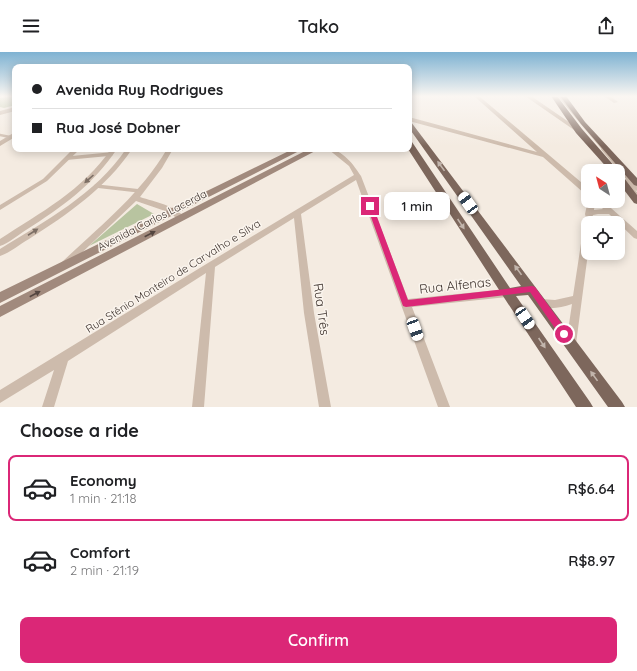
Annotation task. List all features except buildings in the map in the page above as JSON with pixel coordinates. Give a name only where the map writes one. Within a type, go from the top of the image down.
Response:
[{"type":"main road","points":[[566,113],[579,131],[608,164]]},
{"type":"main road","points":[[576,113],[593,134],[637,183]]},
{"type":"main road","points":[[413,125],[617,407]]},
{"type":"main road","points":[[412,149],[507,293],[585,407]]},
{"type":"main road","name":"Avenida Carlos Lacerda","points":[[0,312],[294,152]]},
{"type":"main road","name":"Avenida Carlos Lacerda","points":[[0,298],[63,266],[178,215],[309,152]]},
{"type":"main road","points":[[625,185],[637,201]]},
{"type":"main road","points":[[507,293],[532,289]]},
{"type":"street","points":[[495,113],[581,186]]},
{"type":"street","points":[[551,113],[579,131]]},
{"type":"street","points":[[558,117],[569,117]]},
{"type":"street","points":[[412,120],[546,156]]},
{"type":"street","points":[[413,125],[436,127]]},
{"type":"street","points":[[0,144],[12,135]]},
{"type":"street","points":[[519,148],[528,146],[530,142]]},
{"type":"street","points":[[0,208],[45,180],[74,152]]},
{"type":"street","points":[[1,242],[77,190],[96,172],[112,152]]},
{"type":"street","points":[[0,253],[59,215],[96,186],[113,170],[126,152]]},
{"type":"street","points":[[63,266],[136,198],[156,174],[168,152]]},
{"type":"street","points":[[335,152],[351,165],[358,176],[444,407]]},
{"type":"street","name":"Rua Stênio Monteiro de Carvalho e Silva","points":[[0,396],[358,176]]},
{"type":"street","points":[[136,198],[178,215]]},
{"type":"street","points":[[590,208],[590,214],[598,212],[612,212]]},
{"type":"street","points":[[607,208],[637,236]]},
{"type":"street","name":"Rua Três","points":[[297,213],[309,313],[325,407]]},
{"type":"street","points":[[571,344],[583,260]]},
{"type":"street","points":[[198,407],[211,265]]},
{"type":"street","name":"Rua Alfenas","points":[[406,303],[507,293]]},
{"type":"street","points":[[541,302],[550,305],[559,305],[578,298]]},
{"type":"street","points":[[48,407],[63,358]]},
{"type":"lane","points":[[568,113],[610,164]]},
{"type":"lane","points":[[570,113],[637,189]]},
{"type":"lane","points":[[0,135],[12,135]]},
{"type":"lane","points":[[69,158],[107,152]]},
{"type":"lane","points":[[625,181],[637,195]]},
{"type":"lane","points":[[96,186],[142,191]]},
{"type":"green space","points":[[137,204],[154,214],[89,246]]},
{"type":"route","points":[[370,206],[406,303],[507,293],[532,289],[564,334]]}]
